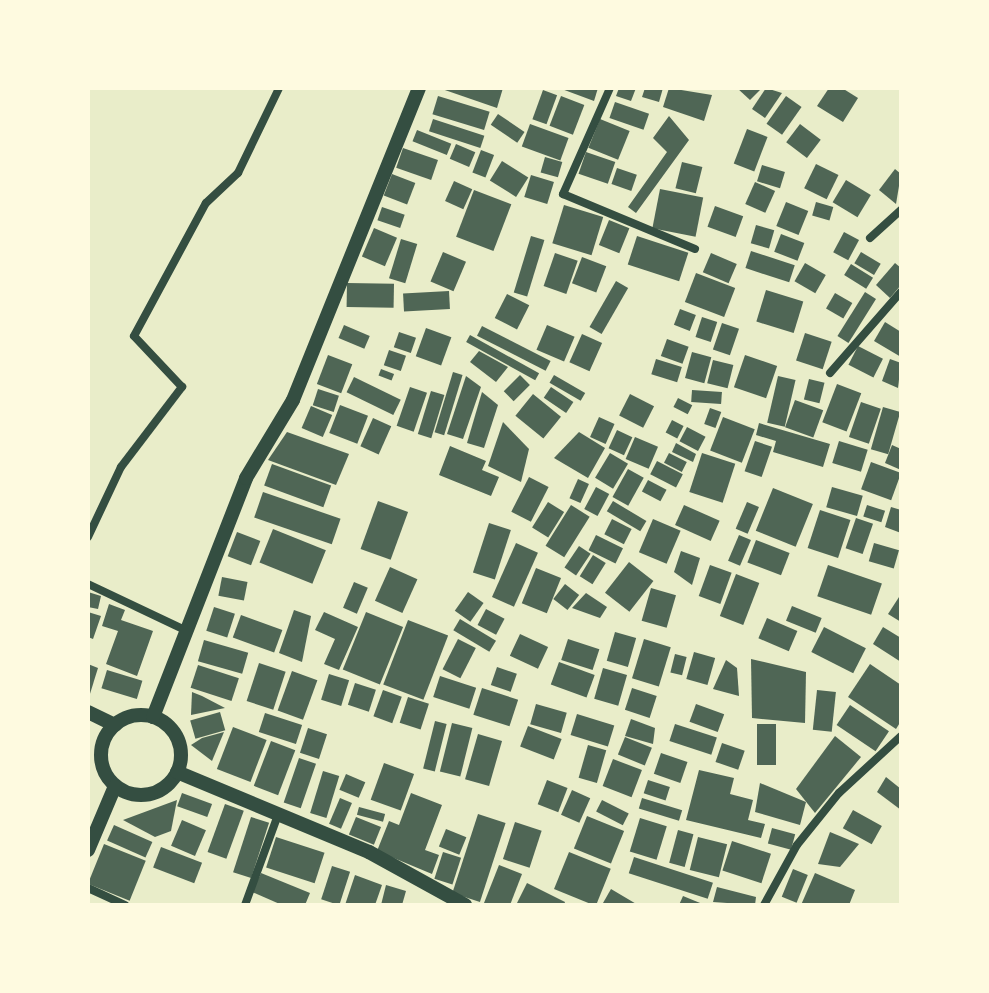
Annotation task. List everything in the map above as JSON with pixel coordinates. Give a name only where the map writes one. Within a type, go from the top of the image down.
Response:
[{"type":"main road","points":[[153,717],[246,478],[293,400],[419,88]]},
{"type":"main road","points":[[88,712],[115,725]]},
{"type":"main road","points":[[153,717],[165,723],[180,746],[177,772],[149,794],[115,786],[102,763],[106,736],[115,725],[127,718],[153,717]]},
{"type":"main road","points":[[177,772],[369,852],[465,905]]},
{"type":"main road","points":[[88,850],[115,786]]},
{"type":"street","points":[[88,537],[121,467],[182,387],[134,336],[206,203],[238,173],[279,88]]},
{"type":"street","points":[[610,88],[563,194],[695,249]]},
{"type":"street","points":[[870,238],[901,210]]},
{"type":"street","points":[[830,373],[901,292]]},
{"type":"street","points":[[88,584],[187,631]]},
{"type":"street","points":[[764,905],[797,845],[830,804],[901,736]]},
{"type":"street","points":[[245,905],[278,815]]},
{"type":"street","points":[[88,888],[125,905]]},
{"type":"building","points":[[439,88],[503,88],[497,108]]},
{"type":"building","points":[[559,88],[598,88],[594,101]]},
{"type":"building","points":[[619,88],[636,88],[631,101],[616,96]]},
{"type":"building","points":[[645,88],[663,88],[659,102],[642,97]]},
{"type":"building","points":[[669,88],[712,95],[704,121],[663,107]]},
{"type":"building","points":[[737,88],[762,88],[750,100]]},
{"type":"building","points":[[766,88],[782,93],[765,118],[752,109]]},
{"type":"building","points":[[829,88],[842,88],[858,98],[843,122],[817,106]]},
{"type":"building","points":[[543,90],[557,95],[546,124],[532,119]]},
{"type":"building","points":[[438,96],[490,112],[484,130],[432,114]]},
{"type":"building","points":[[561,96],[584,105],[573,135],[550,126]]},
{"type":"building","points":[[786,96],[802,107],[782,135],[766,124]]},
{"type":"building","points":[[615,102],[649,114],[644,130],[609,118]]},
{"type":"building","points":[[498,114],[525,132],[517,143],[491,125]]},
{"type":"building","points":[[669,116],[689,140],[636,213],[628,207],[667,152],[653,138]]},
{"type":"building","points":[[433,119],[484,136],[480,148],[429,131]]},
{"type":"building","points":[[600,119],[630,131],[618,160],[588,148]]},
{"type":"building","points":[[530,124],[569,138],[560,161],[522,147]]},
{"type":"building","points":[[800,124],[821,140],[807,158],[786,142]]},
{"type":"building","points":[[747,129],[768,137],[754,171],[734,164]]},
{"type":"building","points":[[417,130],[451,144],[447,155],[413,141]]},
{"type":"building","points":[[456,144],[475,152],[469,167],[450,159]]},
{"type":"building","points":[[403,148],[438,160],[431,180],[396,168]]},
{"type":"building","points":[[481,150],[494,155],[485,177],[472,172]]},
{"type":"building","points":[[586,152],[615,162],[608,184],[579,174]]},
{"type":"building","points":[[545,157],[562,162],[558,177],[541,172]]},
{"type":"building","points":[[502,161],[528,177],[516,197],[490,181]]},
{"type":"building","points":[[682,162],[702,167],[696,193],[675,188]]},
{"type":"building","points":[[816,164],[838,175],[827,199],[804,188]]},
{"type":"building","points":[[762,165],[785,172],[780,188],[757,181]]},
{"type":"building","points":[[617,168],[637,175],[631,191],[611,184]]},
{"type":"building","points":[[895,169],[901,174],[896,204],[879,190]]},
{"type":"building","points":[[392,174],[415,183],[407,204],[384,195]]},
{"type":"building","points":[[531,175],[554,182],[547,204],[524,197]]},
{"type":"building","points":[[846,180],[871,195],[857,217],[833,202]]},
{"type":"building","points":[[454,181],[472,189],[463,209],[445,201]]},
{"type":"building","points":[[755,182],[775,191],[765,213],[745,204]]},
{"type":"building","points":[[660,189],[703,197],[696,237],[652,228]]},
{"type":"building","points":[[474,190],[511,204],[493,251],[456,237]]},
{"type":"building","points":[[786,202],[808,211],[799,235],[776,226]]},
{"type":"building","points":[[816,202],[833,207],[829,220],[812,215]]},
{"type":"building","points":[[564,205],[603,217],[592,255],[552,243]]},
{"type":"building","points":[[715,206],[743,216],[736,237],[707,227]]},
{"type":"building","points":[[382,207],[405,215],[400,228],[377,220]]},
{"type":"building","points":[[609,220],[629,228],[619,253],[599,245]]},
{"type":"building","points":[[756,225],[774,230],[769,249],[751,243]]},
{"type":"building","points":[[374,228],[397,238],[385,266],[362,257]]},
{"type":"building","points":[[844,232],[859,240],[848,260],[833,252]]},
{"type":"building","points":[[781,234],[804,243],[798,261],[774,252]]},
{"type":"building","points":[[531,236],[544,240],[527,297],[514,292]]},
{"type":"building","points":[[637,236],[688,253],[679,281],[628,265]]},
{"type":"building","points":[[401,239],[417,244],[405,283],[389,278]]},
{"type":"building","points":[[751,251],[795,265],[789,282],[745,268]]},
{"type":"building","points":[[443,252],[466,262],[454,291],[430,281]]},
{"type":"building","points":[[861,252],[881,264],[874,275],[854,263]]},
{"type":"building","points":[[555,253],[578,261],[566,294],[544,286]]},
{"type":"building","points":[[711,253],[737,264],[729,283],[703,272]]},
{"type":"building","points":[[582,257],[606,266],[596,292],[572,283]]},
{"type":"building","points":[[805,263],[826,275],[815,293],[794,281]]},
{"type":"building","points":[[895,263],[901,268],[901,285],[890,298],[876,285]]},
{"type":"building","points":[[851,264],[873,278],[866,289],[844,275]]},
{"type":"building","points":[[696,273],[735,288],[724,317],[685,302]]},
{"type":"building","points":[[616,281],[628,288],[602,334],[590,327]]},
{"type":"building","points":[[347,283],[394,284],[394,308],[347,307]]},
{"type":"building","points":[[766,290],[803,301],[794,333],[756,322]]},
{"type":"building","points":[[449,291],[450,309],[404,311],[403,293]]},
{"type":"building","points":[[865,292],[876,299],[848,343],[837,336]]},
{"type":"building","points":[[835,293],[852,303],[843,319],[826,309]]},
{"type":"building","points":[[507,294],[529,305],[517,329],[495,318]]},
{"type":"building","points":[[680,309],[696,315],[690,331],[674,325]]},
{"type":"building","points":[[702,317],[717,322],[711,342],[696,337]]},
{"type":"building","points":[[885,322],[901,332],[901,357],[874,341]]},
{"type":"building","points":[[722,323],[739,329],[730,355],[713,349]]},
{"type":"building","points":[[344,325],[370,336],[364,349],[339,338]]},
{"type":"building","points":[[547,325],[575,337],[564,362],[536,350]]},
{"type":"building","points":[[482,326],[551,361],[546,371],[477,336]]},
{"type":"building","points":[[426,328],[451,337],[441,365],[416,356]]},
{"type":"building","points":[[399,332],[416,338],[411,353],[394,347]]},
{"type":"building","points":[[805,333],[832,342],[823,369],[796,361]]},
{"type":"building","points":[[582,334],[602,343],[589,371],[569,362]]},
{"type":"building","points":[[470,335],[539,373],[535,380],[466,342]]},
{"type":"building","points":[[667,339],[689,347],[682,364],[661,356]]},
{"type":"building","points":[[858,346],[883,359],[873,377],[848,365]]},
{"type":"building","points":[[389,350],[406,356],[401,371],[384,365]]},
{"type":"building","points":[[479,351],[508,367],[496,382],[470,362]]},
{"type":"building","points":[[692,352],[711,357],[704,383],[685,378]]},
{"type":"building","points":[[328,355],[352,364],[341,393],[317,384]]},
{"type":"building","points":[[745,355],[777,366],[766,398],[734,387]]},
{"type":"building","points":[[656,359],[682,367],[677,382],[651,374]]},
{"type":"building","points":[[890,359],[901,363],[898,388],[882,381]]},
{"type":"building","points":[[713,360],[733,365],[728,388],[707,383]]},
{"type":"building","points":[[381,369],[394,374],[392,381],[378,376]]},
{"type":"building","points":[[453,372],[463,375],[444,435],[435,432]]},
{"type":"building","points":[[520,375],[530,385],[514,401],[504,391]]},
{"type":"building","points":[[554,375],[585,393],[581,401],[550,383]]},
{"type":"building","points":[[466,376],[481,387],[463,439],[447,434]]},
{"type":"building","points":[[778,376],[796,380],[785,427],[767,423]]},
{"type":"building","points":[[354,377],[401,400],[393,415],[347,392]]},
{"type":"building","points":[[809,379],[825,383],[819,403],[804,399]]},
{"type":"building","points":[[837,384],[861,393],[847,432],[822,422]]},
{"type":"building","points":[[410,387],[427,393],[414,432],[397,426]]},
{"type":"building","points":[[551,387],[573,402],[566,413],[544,398]]},
{"type":"building","points":[[318,389],[339,396],[334,412],[313,405]]},
{"type":"building","points":[[692,390],[722,392],[721,404],[691,402]]},
{"type":"building","points":[[431,391],[444,395],[431,438],[418,434]]},
{"type":"building","points":[[482,392],[498,405],[484,448],[467,443]]},
{"type":"building","points":[[533,394],[561,417],[543,438],[515,416]]},
{"type":"building","points":[[630,394],[654,406],[643,428],[619,415]]},
{"type":"building","points":[[678,398],[692,405],[688,414],[673,407]]},
{"type":"building","points":[[795,400],[823,410],[813,438],[785,427]]},
{"type":"building","points":[[861,402],[881,409],[869,444],[849,437]]},
{"type":"building","points":[[340,405],[368,416],[357,444],[329,433]]},
{"type":"building","points":[[311,406],[332,415],[323,437],[302,428]]},
{"type":"building","points":[[883,407],[900,412],[888,454],[871,449]]},
{"type":"building","points":[[710,408],[721,412],[715,428],[704,424]]},
{"type":"building","points":[[599,417],[615,424],[606,444],[590,437]]},
{"type":"building","points":[[723,417],[755,429],[742,463],[710,451]]},
{"type":"building","points":[[373,418],[391,426],[379,454],[360,446]]},
{"type":"building","points":[[672,420],[684,426],[677,438],[666,432]]},
{"type":"building","points":[[503,422],[529,449],[521,482],[488,466]]},
{"type":"building","points":[[759,423],[830,444],[823,467],[773,452],[776,441],[756,435]]},
{"type":"building","points":[[687,427],[706,437],[698,451],[679,441]]},
{"type":"building","points":[[617,430],[632,437],[624,455],[609,448]]},
{"type":"building","points":[[287,432],[349,454],[336,485],[268,460]]},
{"type":"building","points":[[579,432],[605,448],[588,478],[554,458]]},
{"type":"building","points":[[635,437],[658,447],[649,469],[626,459]]},
{"type":"building","points":[[755,441],[772,447],[762,477],[745,471]]},
{"type":"building","points":[[839,441],[868,450],[861,472],[832,463]]},
{"type":"building","points":[[676,443],[696,454],[693,462],[672,452]]},
{"type":"building","points":[[892,445],[901,449],[901,470],[885,463]]},
{"type":"building","points":[[450,446],[486,461],[482,470],[499,477],[491,496],[439,475]]},
{"type":"building","points":[[610,453],[628,464],[613,489],[595,478]]},
{"type":"building","points":[[669,453],[687,462],[682,472],[664,463]]},
{"type":"building","points":[[702,453],[735,464],[723,503],[689,492]]},
{"type":"building","points":[[657,461],[683,474],[676,488],[650,474]]},
{"type":"building","points":[[871,462],[901,473],[891,500],[861,489]]},
{"type":"building","points":[[272,464],[331,486],[323,507],[264,486]]},
{"type":"building","points":[[628,469],[644,478],[628,506],[612,497]]},
{"type":"building","points":[[529,477],[549,487],[531,522],[511,512]]},
{"type":"building","points":[[578,479],[589,484],[580,503],[569,498]]},
{"type":"building","points":[[648,480],[667,490],[660,501],[642,491]]},
{"type":"building","points":[[596,487],[609,494],[598,516],[584,509]]},
{"type":"building","points":[[832,487],[863,496],[857,516],[826,507]]},
{"type":"building","points":[[773,488],[813,504],[796,547],[756,531]]},
{"type":"building","points":[[263,492],[341,519],[332,544],[254,518]]},
{"type":"building","points":[[378,501],[408,512],[391,560],[361,549]]},
{"type":"building","points":[[613,501],[646,521],[640,531],[607,511]]},
{"type":"building","points":[[548,502],[564,512],[548,538],[532,527]]},
{"type":"building","points":[[747,502],[759,507],[748,534],[736,529]]},
{"type":"building","points":[[571,505],[590,517],[564,557],[546,546]]},
{"type":"building","points":[[684,505],[720,521],[711,541],[675,525]]},
{"type":"building","points":[[867,505],[885,511],[881,522],[863,516]]},
{"type":"building","points":[[891,507],[901,510],[901,533],[885,527]]},
{"type":"building","points":[[820,510],[850,520],[838,558],[808,548]]},
{"type":"building","points":[[856,518],[873,524],[863,554],[846,548]]},
{"type":"building","points":[[612,519],[632,529],[624,544],[604,534]]},
{"type":"building","points":[[653,519],[681,531],[667,564],[639,552]]},
{"type":"building","points":[[489,523],[511,530],[495,580],[473,572]]},
{"type":"building","points":[[273,529],[326,550],[312,584],[260,562]]},
{"type":"building","points":[[237,532],[260,541],[251,565],[228,556]]},
{"type":"building","points":[[596,535],[623,548],[616,563],[589,550]]},
{"type":"building","points":[[739,535],[751,540],[740,566],[728,561]]},
{"type":"building","points":[[756,540],[790,553],[781,575],[747,562]]},
{"type":"building","points":[[516,543],[538,553],[514,607],[492,597]]},
{"type":"building","points":[[874,543],[899,550],[894,568],[869,561]]},
{"type":"building","points":[[579,546],[591,554],[576,575],[564,568]]},
{"type":"building","points":[[681,551],[700,558],[692,585],[674,572]]},
{"type":"building","points":[[593,555],[606,563],[592,584],[580,576]]},
{"type":"building","points":[[629,562],[653,581],[629,612],[605,593]]},
{"type":"building","points":[[710,565],[732,573],[720,604],[699,596]]},
{"type":"building","points":[[828,565],[882,584],[871,615],[817,596]]},
{"type":"building","points":[[390,567],[417,579],[402,613],[375,601]]},
{"type":"building","points":[[536,568],[561,578],[547,613],[522,603]]},
{"type":"building","points":[[736,574],[759,583],[743,625],[720,616]]},
{"type":"building","points":[[222,577],[248,582],[244,601],[218,596]]},
{"type":"building","points":[[354,582],[368,588],[357,614],[343,608]]},
{"type":"building","points":[[565,584],[579,595],[567,610],[553,599]]},
{"type":"building","points":[[651,588],[676,595],[667,628],[642,621]]},
{"type":"building","points":[[88,592],[101,596],[98,609],[88,607]]},
{"type":"building","points":[[468,592],[484,603],[470,622],[455,611]]},
{"type":"building","points":[[586,593],[607,607],[600,618],[572,608]]},
{"type":"building","points":[[901,594],[901,622],[888,614]]},
{"type":"building","points":[[109,604],[125,610],[121,620],[153,631],[137,676],[106,664],[118,631],[102,626]]},
{"type":"building","points":[[792,606],[822,618],[816,633],[786,621]]},
{"type":"building","points":[[214,607],[235,614],[227,638],[206,631]]},
{"type":"building","points":[[486,609],[505,619],[496,635],[478,625]]},
{"type":"building","points":[[294,610],[311,616],[302,662],[279,653]]},
{"type":"building","points":[[88,612],[101,616],[93,639],[88,637]]},
{"type":"building","points":[[324,612],[358,627],[339,670],[324,664],[335,639],[315,630]]},
{"type":"building","points":[[366,612],[403,627],[380,684],[343,669]]},
{"type":"building","points":[[241,615],[282,630],[274,653],[233,638]]},
{"type":"building","points":[[767,618],[797,631],[789,651],[758,638]]},
{"type":"building","points":[[460,619],[496,641],[489,652],[453,630]]},
{"type":"building","points":[[408,620],[448,635],[423,700],[383,684]]},
{"type":"building","points":[[824,627],[866,648],[853,673],[811,652]]},
{"type":"building","points":[[883,627],[901,638],[901,662],[873,644]]},
{"type":"building","points":[[615,632],[636,638],[628,667],[607,661]]},
{"type":"building","points":[[520,634],[548,647],[538,669],[510,656]]},
{"type":"building","points":[[458,639],[476,648],[460,678],[443,669]]},
{"type":"building","points":[[568,639],[599,649],[593,670],[561,660]]},
{"type":"building","points":[[644,639],[671,647],[659,686],[632,678]]},
{"type":"building","points":[[204,640],[248,653],[242,674],[198,661]]},
{"type":"building","points":[[694,652],[715,658],[707,685],[686,679]]},
{"type":"building","points":[[675,654],[687,657],[682,675],[670,672]]},
{"type":"building","points":[[751,659],[806,672],[805,723],[752,718]]},
{"type":"building","points":[[726,660],[737,668],[739,696],[713,689]]},
{"type":"building","points":[[559,662],[595,675],[586,698],[551,685]]},
{"type":"building","points":[[259,663],[286,672],[273,710],[247,701]]},
{"type":"building","points":[[88,664],[98,668],[89,697],[88,697]]},
{"type":"building","points":[[870,664],[901,685],[901,721],[896,729],[848,697]]},
{"type":"building","points":[[198,665],[239,678],[231,701],[191,688]]},
{"type":"building","points":[[497,667],[517,674],[511,692],[491,685]]},
{"type":"building","points":[[603,668],[627,675],[618,706],[594,699]]},
{"type":"building","points":[[107,670],[142,681],[137,699],[101,688]]},
{"type":"building","points":[[292,671],[317,680],[303,720],[278,710]]},
{"type":"building","points":[[329,674],[349,680],[341,706],[321,700]]},
{"type":"building","points":[[440,676],[476,688],[469,709],[433,697]]},
{"type":"building","points":[[355,683],[376,690],[369,712],[348,705]]},
{"type":"building","points":[[482,688],[518,700],[509,726],[473,715]]},
{"type":"building","points":[[632,688],[657,696],[650,718],[625,710]]},
{"type":"building","points":[[383,690],[402,697],[392,723],[373,716]]},
{"type":"building","points":[[817,690],[836,692],[832,732],[813,730]]},
{"type":"building","points":[[192,692],[202,696],[225,708],[191,715]]},
{"type":"building","points":[[408,697],[429,704],[421,729],[400,723]]},
{"type":"building","points":[[536,704],[567,713],[561,733],[530,724]]},
{"type":"building","points":[[696,704],[724,714],[718,732],[690,722]]},
{"type":"building","points":[[850,705],[889,731],[876,751],[837,725]]},
{"type":"building","points":[[220,712],[225,730],[195,739],[190,721]]},
{"type":"building","points":[[265,713],[302,725],[296,744],[259,732]]},
{"type":"building","points":[[577,714],[614,725],[608,746],[571,735]]},
{"type":"building","points":[[631,719],[655,728],[653,744],[625,736]]},
{"type":"building","points":[[435,721],[447,724],[435,771],[423,769]]},
{"type":"building","points":[[452,723],[472,728],[460,777],[440,772]]},
{"type":"building","points":[[675,724],[717,738],[711,755],[669,741]]},
{"type":"building","points":[[757,724],[776,724],[776,765],[757,765]]},
{"type":"building","points":[[528,726],[562,739],[554,759],[520,747]]},
{"type":"building","points":[[233,727],[267,740],[250,782],[217,769]]},
{"type":"building","points":[[308,728],[327,734],[319,759],[300,753]]},
{"type":"building","points":[[224,732],[212,761],[191,745],[202,738]]},
{"type":"building","points":[[478,734],[502,741],[489,786],[465,779]]},
{"type":"building","points":[[835,736],[861,757],[815,813],[796,789]]},
{"type":"building","points":[[625,737],[652,748],[645,765],[618,755]]},
{"type":"building","points":[[271,741],[295,750],[278,795],[254,786]]},
{"type":"building","points":[[722,743],[745,751],[738,770],[715,762]]},
{"type":"building","points":[[588,745],[606,750],[597,783],[579,778]]},
{"type":"building","points":[[661,753],[687,762],[680,783],[654,774]]},
{"type":"building","points":[[299,758],[316,764],[301,808],[284,802]]},
{"type":"building","points":[[613,759],[642,770],[632,797],[603,786]]},
{"type":"building","points":[[384,763],[414,774],[401,811],[371,800]]},
{"type":"building","points":[[699,770],[734,778],[730,794],[753,800],[748,820],[765,824],[761,838],[686,820]]},
{"type":"building","points":[[323,771],[339,776],[326,818],[310,813]]},
{"type":"building","points":[[346,774],[365,782],[359,798],[339,790]]},
{"type":"building","points":[[886,777],[901,789],[901,810],[877,792]]},
{"type":"building","points":[[547,780],[568,788],[558,812],[538,804]]},
{"type":"building","points":[[648,780],[670,787],[666,800],[644,793]]},
{"type":"building","points":[[760,783],[806,802],[800,825],[755,812]]},
{"type":"building","points":[[572,790],[590,798],[579,823],[561,815]]},
{"type":"building","points":[[182,793],[212,804],[207,817],[177,806]]},
{"type":"building","points":[[411,793],[442,805],[425,850],[439,855],[432,874],[377,851],[389,821],[399,825]]},
{"type":"building","points":[[340,798],[352,803],[341,829],[329,824]]},
{"type":"building","points":[[642,798],[682,810],[679,821],[639,809]]},
{"type":"building","points":[[177,800],[171,831],[155,837],[123,820]]},
{"type":"building","points":[[602,800],[629,814],[623,825],[596,812]]},
{"type":"building","points":[[225,804],[244,811],[226,859],[208,852]]},
{"type":"building","points":[[359,807],[385,814],[383,822],[357,815]]},
{"type":"building","points":[[853,810],[882,826],[872,844],[843,828]]},
{"type":"building","points":[[478,814],[506,823],[480,902],[452,893]]},
{"type":"building","points":[[587,816],[624,831],[611,863],[574,848]]},
{"type":"building","points":[[251,817],[269,823],[251,878],[233,872]]},
{"type":"building","points":[[356,817],[381,827],[374,845],[349,835]]},
{"type":"building","points":[[640,818],[667,826],[657,860],[630,851]]},
{"type":"building","points":[[182,820],[206,830],[195,856],[171,846]]},
{"type":"building","points":[[515,822],[542,831],[530,868],[503,859]]},
{"type":"building","points":[[114,825],[152,842],[145,858],[107,841]]},
{"type":"building","points":[[772,828],[795,834],[791,850],[768,843]]},
{"type":"building","points":[[446,829],[466,837],[459,855],[439,847]]},
{"type":"building","points":[[678,830],[693,834],[685,867],[669,863]]},
{"type":"building","points":[[830,832],[859,844],[840,867],[818,864]]},
{"type":"building","points":[[276,837],[325,853],[315,883],[266,867]]},
{"type":"building","points":[[698,837],[727,844],[719,877],[690,870]]},
{"type":"building","points":[[732,841],[771,854],[761,883],[722,870]]},
{"type":"building","points":[[104,844],[146,861],[130,901],[88,884]]},
{"type":"building","points":[[161,847],[202,863],[194,883],[153,868]]},
{"type":"building","points":[[443,852],[461,858],[452,885],[434,879]]},
{"type":"building","points":[[569,852],[611,869],[596,905],[554,889]]},
{"type":"building","points":[[634,857],[713,883],[708,899],[629,873]]},
{"type":"building","points":[[499,865],[522,874],[510,905],[484,903]]},
{"type":"building","points":[[332,866],[350,872],[339,905],[321,899]]},
{"type":"building","points":[[793,869],[808,875],[797,903],[782,897]]},
{"type":"building","points":[[261,873],[310,893],[305,905],[282,905],[252,892]]},
{"type":"building","points":[[815,873],[855,890],[849,905],[801,905]]},
{"type":"building","points":[[355,875],[382,885],[375,905],[345,905]]},
{"type":"building","points":[[527,883],[565,902],[564,905],[516,905]]},
{"type":"building","points":[[386,885],[406,891],[402,905],[381,905]]},
{"type":"building","points":[[717,887],[756,897],[755,905],[713,902]]},
{"type":"building","points":[[611,889],[638,905],[603,903]]},
{"type":"building","points":[[683,896],[705,905],[679,905]]}]
